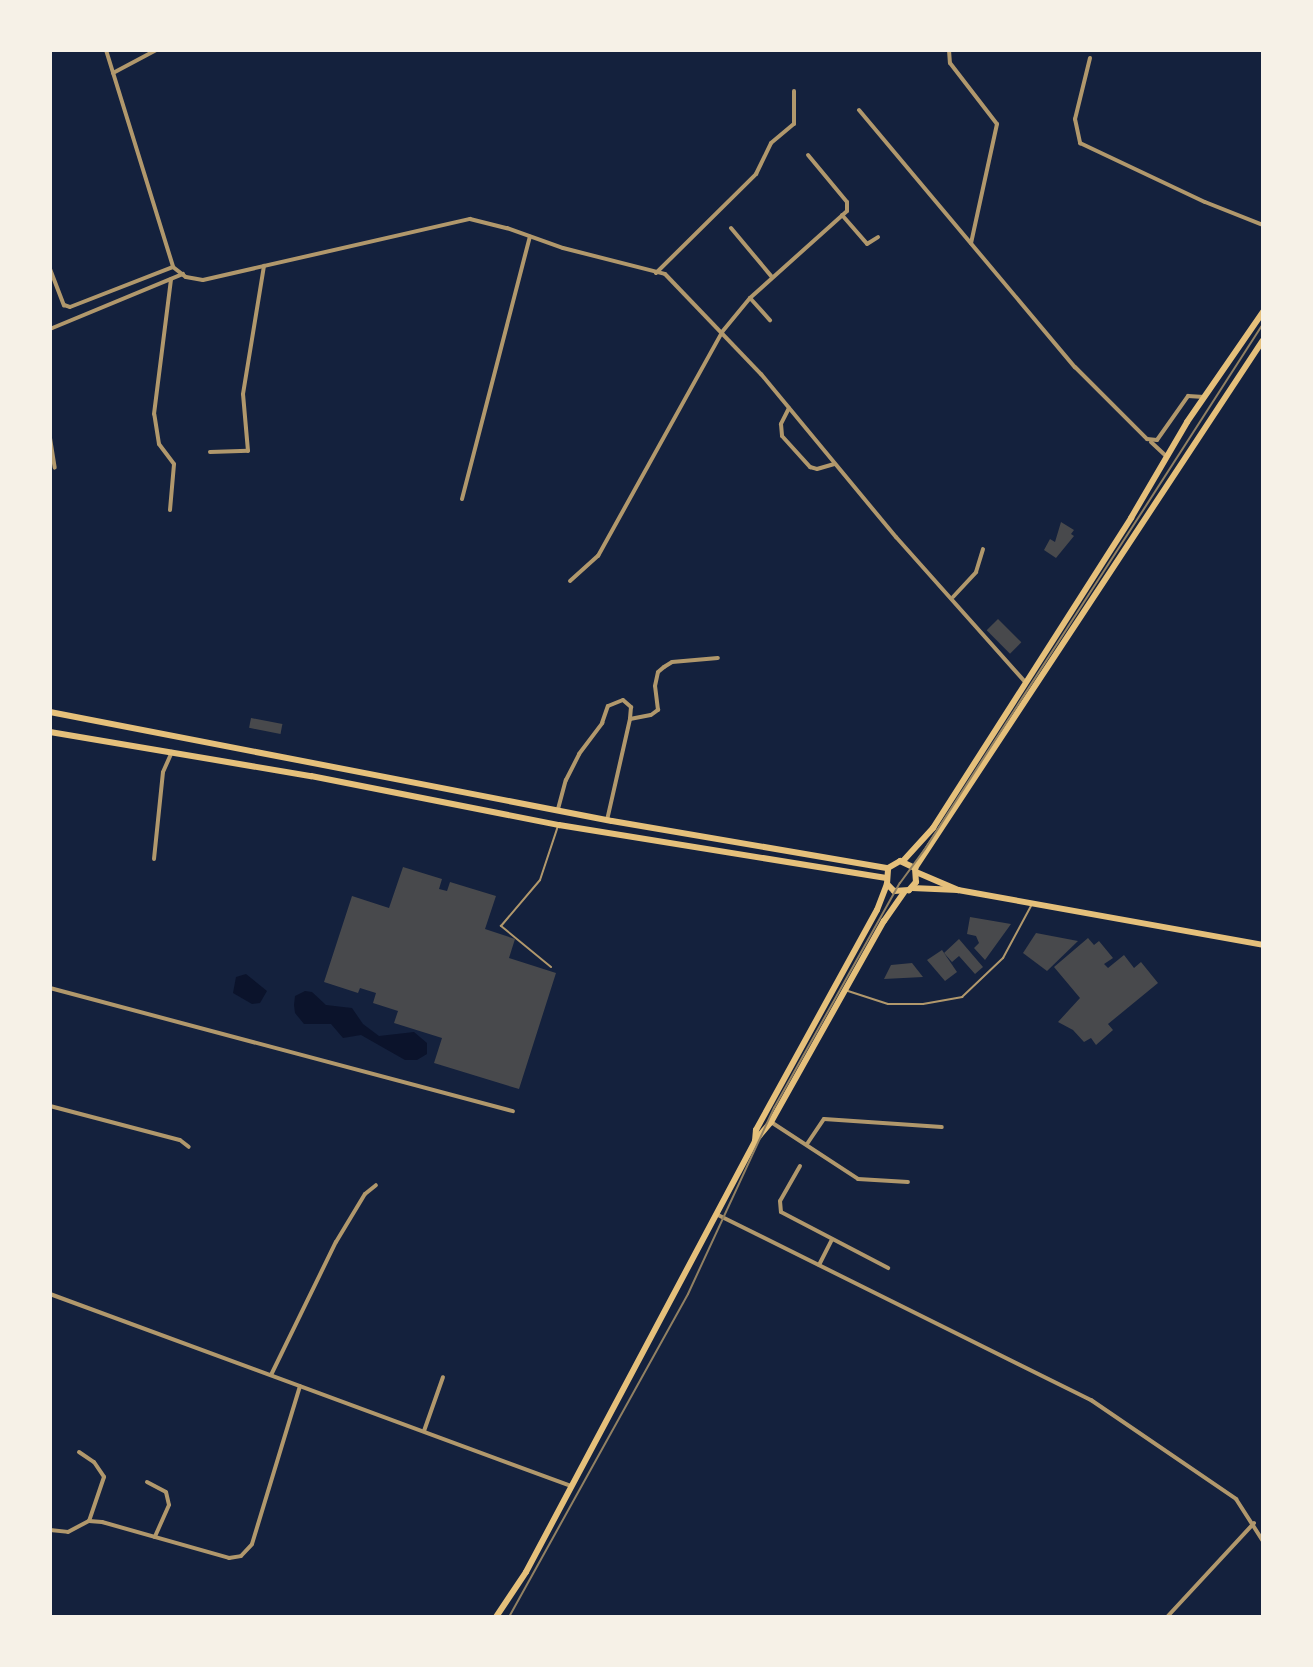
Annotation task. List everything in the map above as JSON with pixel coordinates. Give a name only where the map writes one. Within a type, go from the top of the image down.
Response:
[{"type":"main road","points":[[50,712],[607,820],[888,868],[903,861],[924,842],[1204,397],[1263,312]]},
{"type":"main road","points":[[912,888],[916,870],[1263,340]]},
{"type":"main road","points":[[50,732],[886,881],[894,891],[904,892]]},
{"type":"main road","points":[[903,861],[958,890]]},
{"type":"main road","points":[[755,1141],[756,1130],[877,910],[888,868]]},
{"type":"main road","points":[[496,1617],[513,1594],[755,1141],[771,1122],[884,921],[904,892],[912,888],[958,890],[1086,916],[1263,945]]},
{"type":"main road","points":[[800,1051],[810,1056]]},
{"type":"street","points":[[106,50],[173,267],[183,274],[203,280],[470,219],[665,274],[722,332],[1025,682]]},
{"type":"street","points":[[113,73],[156,50]]},
{"type":"street","points":[[949,50],[950,63],[997,124],[971,243]]},
{"type":"street","points":[[1090,58],[1075,119],[1080,143],[1263,225]]},
{"type":"street","points":[[656,273],[756,174],[771,143],[794,124],[794,91]]},
{"type":"street","points":[[859,110],[1075,367],[1167,457]]},
{"type":"street","points":[[570,581],[598,556],[722,332],[750,298],[849,206],[808,155]]},
{"type":"street","points":[[842,215],[867,244],[878,237]]},
{"type":"street","points":[[731,228],[772,277]]},
{"type":"street","points":[[462,499],[530,237]]},
{"type":"street","points":[[210,452],[248,451],[243,394],[264,266]]},
{"type":"street","points":[[50,269],[64,305],[70,307],[173,267]]},
{"type":"street","points":[[50,329],[183,274]]},
{"type":"street","points":[[170,510],[174,464],[159,444],[154,414],[171,279]]},
{"type":"street","points":[[750,298],[770,320]]},
{"type":"street","points":[[1151,442],[1160,436],[1188,396],[1204,397]]},
{"type":"street","points":[[789,408],[781,424],[782,436],[810,467],[828,468],[835,464]]},
{"type":"street","points":[[50,438],[55,468]]},
{"type":"street","points":[[953,597],[976,572],[983,549]]},
{"type":"street","points":[[630,719],[651,715],[658,710],[655,686],[658,672],[664,667],[672,662],[718,658]]},
{"type":"street","points":[[558,809],[566,780],[602,723],[608,706],[623,700],[631,707],[630,719],[607,820]]},
{"type":"street","points":[[154,859],[163,772],[172,752]]},
{"type":"street","points":[[50,988],[513,1111]]},
{"type":"street","points":[[50,1106],[180,1140],[189,1147]]},
{"type":"street","points":[[807,1144],[824,1119],[942,1127]]},
{"type":"street","points":[[771,1122],[858,1179],[908,1182]]},
{"type":"street","points":[[800,1166],[780,1201],[781,1212],[888,1268]]},
{"type":"street","points":[[271,1375],[347,1223],[376,1185]]},
{"type":"street","points":[[716,1214],[1091,1400],[1236,1499],[1263,1541]]},
{"type":"street","points":[[819,1265],[832,1239]]},
{"type":"street","points":[[50,1294],[571,1486]]},
{"type":"street","points":[[424,1431],[443,1377]]},
{"type":"street","points":[[50,1530],[68,1532],[89,1521],[229,1558],[248,1551],[300,1386]]},
{"type":"street","points":[[79,1452],[94,1462],[104,1477],[89,1521]]},
{"type":"street","points":[[147,1482],[166,1492],[169,1505],[155,1537]]},
{"type":"street","points":[[1167,1617],[1254,1523]]},
{"type":"lane","points":[[551,967],[501,926],[540,880],[559,825]]},
{"type":"lane","points":[[847,990],[888,1004],[923,1004],[962,997],[997,966],[1018,936],[1032,905]]},
{"type":"water","points":[[246,974],[267,991],[260,1003],[252,1004],[233,993],[236,977]]},
{"type":"water","points":[[305,991],[312,992],[326,1005],[352,1008],[363,1024],[379,1036],[414,1032],[427,1043],[427,1054],[417,1060],[405,1060],[361,1035],[343,1038],[331,1024],[304,1024],[295,1013],[294,1005],[295,996]]},
{"type":"building","points":[[1061,522],[1074,530],[1071,534],[1074,536],[1056,558],[1044,550],[1050,539],[1055,542]]},
{"type":"building","points":[[998,619],[1021,642],[1010,654],[987,630]]},
{"type":"building","points":[[251,718],[282,724],[281,734],[249,728]]},
{"type":"building","points":[[403,867],[442,879],[439,889],[447,891],[450,882],[496,896],[485,929],[515,939],[509,958],[556,973],[519,1089],[434,1063],[442,1038],[394,1023],[398,1011],[373,1003],[376,993],[360,988],[358,993],[324,982],[352,896],[389,908]]},
{"type":"building","points":[[970,917],[1011,924],[985,960],[974,948],[979,943],[976,936],[967,934]]},
{"type":"building","points":[[1036,933],[1078,941],[1047,971],[1023,953]]},
{"type":"building","points":[[1088,938],[1094,945],[1099,941],[1113,958],[1104,964],[1108,968],[1124,955],[1134,968],[1141,962],[1158,983],[1108,1024],[1113,1030],[1096,1045],[1091,1038],[1084,1042],[1073,1030],[1058,1022],[1080,998],[1054,967]]},
{"type":"building","points":[[959,939],[983,967],[975,974],[959,956],[952,962],[944,953]]},
{"type":"building","points":[[942,950],[957,972],[945,981],[927,960]]},
{"type":"building","points":[[912,963],[923,977],[884,979],[891,965]]},
{"type":"tram line","points":[[509,1617],[688,1294],[774,1108],[900,883],[925,849],[1263,324]]}]
